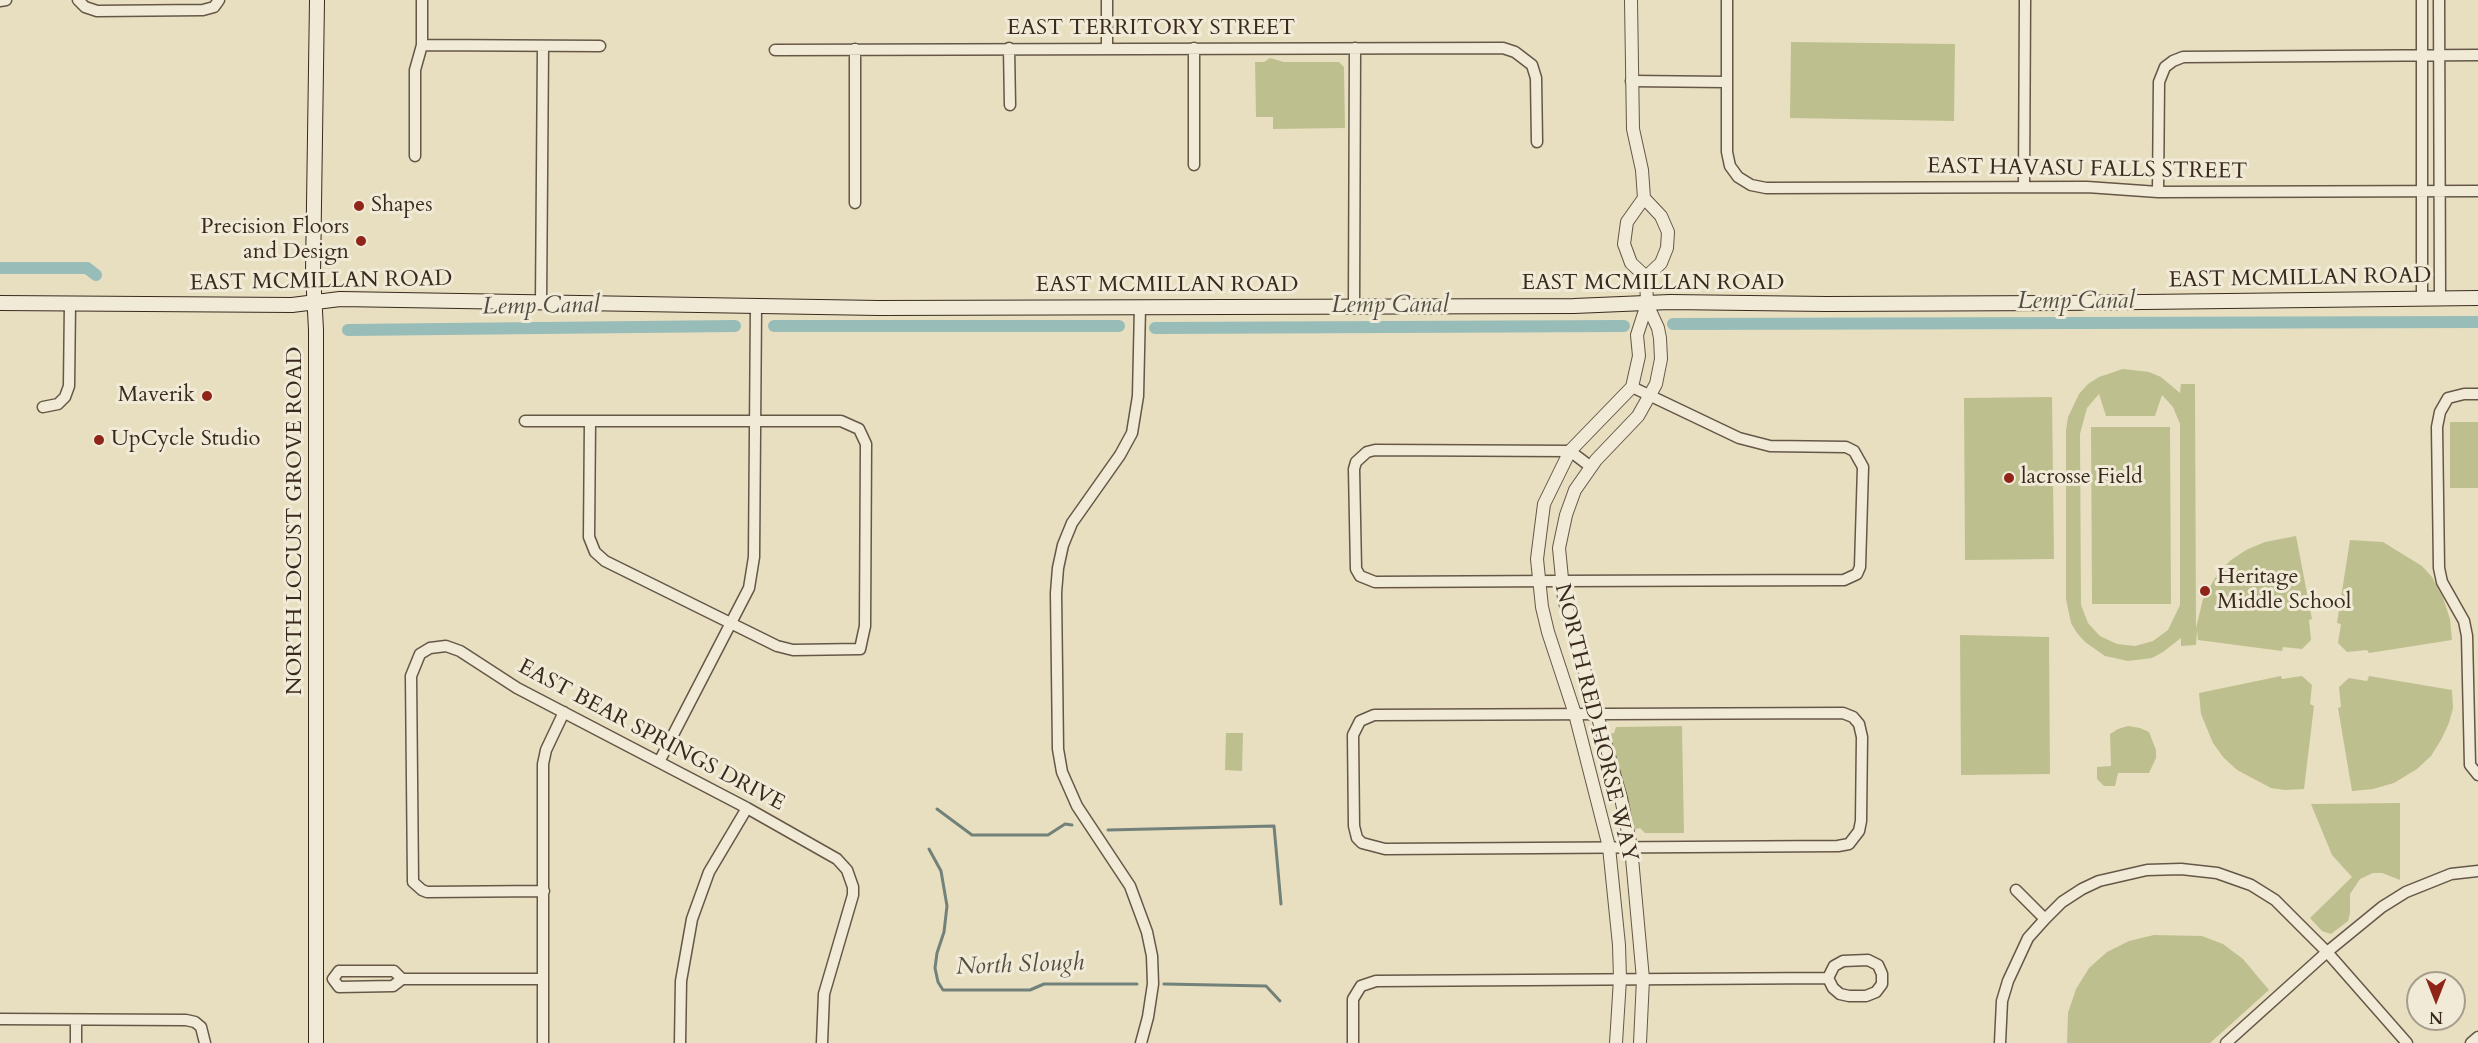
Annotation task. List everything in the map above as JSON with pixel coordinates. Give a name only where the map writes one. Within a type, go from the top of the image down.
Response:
[{"type":"main road","name":"NORTH LOCUST GROVE ROAD","points":[[316,1043],[316,330],[314,302],[317,0]]},
{"type":"main road","name":"EAST MCMILLAN ROAD","points":[[0,303],[292,305],[340,299],[756,306],[1140,307],[2060,303],[2478,298]]},
{"type":"street","points":[[0,1],[6,0]]},
{"type":"street","points":[[78,0],[85,7],[97,11],[198,10],[208,9],[218,2]]},
{"type":"street","points":[[415,156],[415,70],[422,45],[422,0]]},
{"type":"street","points":[[1107,0],[1107,48]]},
{"type":"street","points":[[1630,0],[1632,129],[1642,170],[1644,198],[1661,216],[1668,232],[1667,248],[1661,262],[1646,277],[1631,262],[1624,244],[1627,222],[1644,198]]},
{"type":"street","points":[[1631,81],[1726,82],[1727,0]]},
{"type":"street","points":[[2024,187],[2025,0]]},
{"type":"street","points":[[2422,0],[2422,298]]},
{"type":"street","points":[[2439,0],[2440,298]]},
{"type":"street","points":[[422,45],[600,46]]},
{"type":"street","points":[[541,303],[543,46]]},
{"type":"street","points":[[1009,48],[1010,105]]},
{"type":"street","points":[[1194,48],[1194,165]]},
{"type":"street","points":[[1354,306],[1355,48]]},
{"type":"street","name":"EAST TERRITORY STREET","points":[[775,50],[1503,48],[1525,58],[1532,65],[1536,78],[1537,142]]},
{"type":"street","points":[[855,49],[855,202]]},
{"type":"street","points":[[2158,192],[2160,82],[2164,67],[2183,57],[2478,55]]},
{"type":"street","name":"EAST HAVASU FALLS STREET","points":[[1726,82],[1726,152],[1730,166],[1738,177],[1750,185],[1766,188],[2024,187],[2158,192],[2478,191]]},
{"type":"street","name":"NORTH RED HORSE WAY","points":[[1616,1043],[1620,979],[1619,945],[1609,847],[1575,714],[1548,632],[1538,581],[1538,536],[1544,504],[1570,451],[1632,387],[1639,356],[1637,335],[1647,304],[1646,277]]},
{"type":"street","points":[[43,407],[58,404],[65,397],[69,386],[69,303]]},
{"type":"street","name":"NORTH RED HORSE WAY","points":[[1640,1043],[1643,979],[1631,847],[1621,798],[1560,581],[1559,548],[1566,515],[1575,490],[1591,467],[1638,416],[1650,397],[1659,371],[1661,349],[1658,328],[1647,304]]},
{"type":"street","points":[[659,762],[749,588],[754,557],[756,306]]},
{"type":"street","points":[[1140,307],[1138,396],[1132,433],[1120,455],[1072,523],[1063,545],[1058,568],[1056,692],[1058,749],[1066,783],[1089,825],[1130,886],[1147,932],[1152,956],[1153,984],[1141,1043]]},
{"type":"street","points":[[1591,467],[1570,451],[1375,450],[1360,456],[1354,469],[1354,562],[1360,576],[1375,582],[1844,580],[1857,574],[1862,560],[1863,467],[1857,455],[1846,447],[1770,446],[1739,438],[1632,387]]},
{"type":"street","points":[[2478,394],[2456,395],[2448,398],[2440,412],[2437,427],[2437,555],[2442,582],[2464,621],[2467,636],[2470,765],[2478,775]]},
{"type":"street","points":[[525,421],[590,421],[754,421],[841,421],[859,429],[866,444],[865,626],[860,650],[793,650],[777,645],[605,561],[595,552],[589,537],[590,421]]},
{"type":"street","name":"EAST BEAR SPRINGS DRIVE","points":[[544,891],[427,892],[413,882],[411,874],[411,676],[420,654],[437,645],[446,645],[460,651],[517,688],[747,808],[837,859],[847,870],[853,895],[824,994],[822,1043]]},
{"type":"street","points":[[543,1043],[543,764],[546,750],[564,712]]},
{"type":"street","points":[[1843,713],[1853,717],[1859,724],[1862,737],[1861,821],[1855,838],[1849,844],[1838,846],[1385,849],[1362,843],[1357,838],[1354,826],[1353,735],[1360,722],[1374,715],[1597,714],[1843,713]]},
{"type":"street","points":[[680,1043],[681,981],[692,919],[709,872],[747,808]]},
{"type":"street","points":[[2000,1043],[2002,1001],[2008,981],[2028,938],[2044,919],[2082,888],[2099,881],[2147,870],[2181,869],[2217,873],[2251,885],[2275,900],[2327,952],[2407,1043]]},
{"type":"street","points":[[2226,1043],[2367,918],[2406,892],[2451,874],[2478,871]]},
{"type":"street","points":[[2016,890],[2044,919]]},
{"type":"street","points":[[1868,960],[1878,966],[1882,974],[1881,984],[1876,992],[1866,996],[1840,994],[1833,988],[1828,978],[1834,966],[1843,961],[1868,960]]},
{"type":"street","points":[[333,979],[339,971],[394,971],[402,979]]},
{"type":"street","points":[[1353,1043],[1353,999],[1356,992],[1365,984],[1376,981],[1828,978]]},
{"type":"street","points":[[317,979],[333,979]]},
{"type":"street","points":[[333,979],[339,987],[393,986],[402,979],[543,979]]},
{"type":"street","points":[[0,1019],[186,1020],[195,1022],[201,1027],[205,1043]]},
{"type":"street","points":[[76,1020],[76,1043]]},
{"type":"street","points":[[2471,1043],[2478,1037]]},
{"type":"green space","points":[[1791,42],[1955,44],[1954,121],[1790,118]]},
{"type":"green space","points":[[1270,58],[1284,62],[1339,62],[1344,67],[1345,128],[1273,129],[1273,117],[1256,117],[1255,62],[1264,62]]},
{"type":"green space","points":[[2123,369],[2149,372],[2161,377],[2180,393],[2181,384],[2195,384],[2196,628],[2203,599],[2218,573],[2231,560],[2246,550],[2265,542],[2296,536],[2312,619],[2309,620],[2311,640],[2302,649],[2283,647],[2282,651],[2198,640],[2197,630],[2196,645],[2181,646],[2181,638],[2152,658],[2128,661],[2105,656],[2085,642],[2077,633],[2071,623],[2066,599],[2066,430],[2068,417],[2079,394],[2099,377]],"holes":[[[2099,394],[2106,416],[2155,416],[2162,395],[2173,407],[2180,424],[2180,605],[2168,630],[2153,641],[2135,646],[2117,644],[2100,636],[2088,623],[2081,605],[2080,434],[2087,408]]]},
{"type":"green space","name":"lacrosse Field","points":[[2052,397],[2054,559],[1965,560],[1964,398]]},
{"type":"green space","points":[[2450,422],[2478,422],[2478,488],[2450,488]]},
{"type":"green space","points":[[2091,427],[2170,427],[2171,604],[2092,604]]},
{"type":"green space","points":[[2350,540],[2383,542],[2422,566],[2432,577],[2443,598],[2450,619],[2452,640],[2369,653],[2367,650],[2347,652],[2338,643],[2341,624],[2337,623]]},
{"type":"green space","points":[[1960,635],[2049,637],[2050,774],[1961,775]]},
{"type":"green space","points":[[2281,676],[2282,679],[2302,676],[2312,685],[2310,704],[2314,706],[2304,789],[2271,788],[2237,770],[2223,757],[2213,743],[2201,714],[2199,693]]},
{"type":"green space","points":[[2369,676],[2452,690],[2453,708],[2441,740],[2431,756],[2417,769],[2394,783],[2373,789],[2352,791],[2338,708],[2341,707],[2339,687],[2349,678],[2367,681]]},
{"type":"green space","points":[[1682,726],[1684,833],[1645,833],[1640,828],[1633,830],[1608,734],[1614,733],[1616,727]]},
{"type":"green space","points":[[2128,726],[2149,732],[2156,750],[2156,758],[2149,773],[2118,773],[2115,786],[2104,786],[2097,779],[2097,767],[2111,766],[2110,734]]},
{"type":"green space","points":[[1226,733],[1243,733],[1242,771],[1225,770]]},
{"type":"green space","points":[[2400,803],[2400,880],[2382,873],[2373,873],[2360,879],[2350,894],[2348,921],[2331,934],[2322,931],[2310,918],[2352,877],[2332,855],[2311,804]]},
{"type":"green space","points":[[2154,935],[2202,936],[2223,944],[2243,959],[2269,990],[2210,1043],[2067,1043],[2068,1013],[2076,989],[2089,968],[2107,952],[2129,941]]},
{"type":"waterway","name":"North Slough","points":[[0,268],[87,268],[96,275]]},
{"type":"waterway","name":"Lemp Canal","points":[[1673,324],[2478,322]]},
{"type":"waterway","name":"Lemp Canal","points":[[348,330],[735,326]]},
{"type":"waterway","name":"Lemp Canal","points":[[774,326],[1119,326]]},
{"type":"waterway","name":"Lemp Canal","points":[[1155,328],[1624,326]]},
{"type":"waterway","name":"North Slough","points":[[937,809],[972,835],[1048,835],[1065,824],[1072,825]]},
{"type":"waterway","name":"North Slough","points":[[1108,830],[1274,826],[1281,904]]},
{"type":"waterway","name":"North Slough","points":[[929,849],[941,871],[947,906],[944,932],[935,968],[938,982],[943,990],[1030,990],[1044,984],[1137,984]]},
{"type":"waterway","name":"North Slough","points":[[1164,984],[1266,986],[1280,1001]]},
{"type":"place","name":"Shapes","points":[[359,206]]},
{"type":"place","name":"Precision Floors and Design","points":[[361,241]]},
{"type":"place","name":"Maverik","points":[[207,396]]},
{"type":"place","name":"UpCycle Studio","points":[[99,440]]},
{"type":"place","name":"lacrosse Field","points":[[2009,478]]},
{"type":"place","name":"Heritage Middle School","points":[[2205,591]]}]
